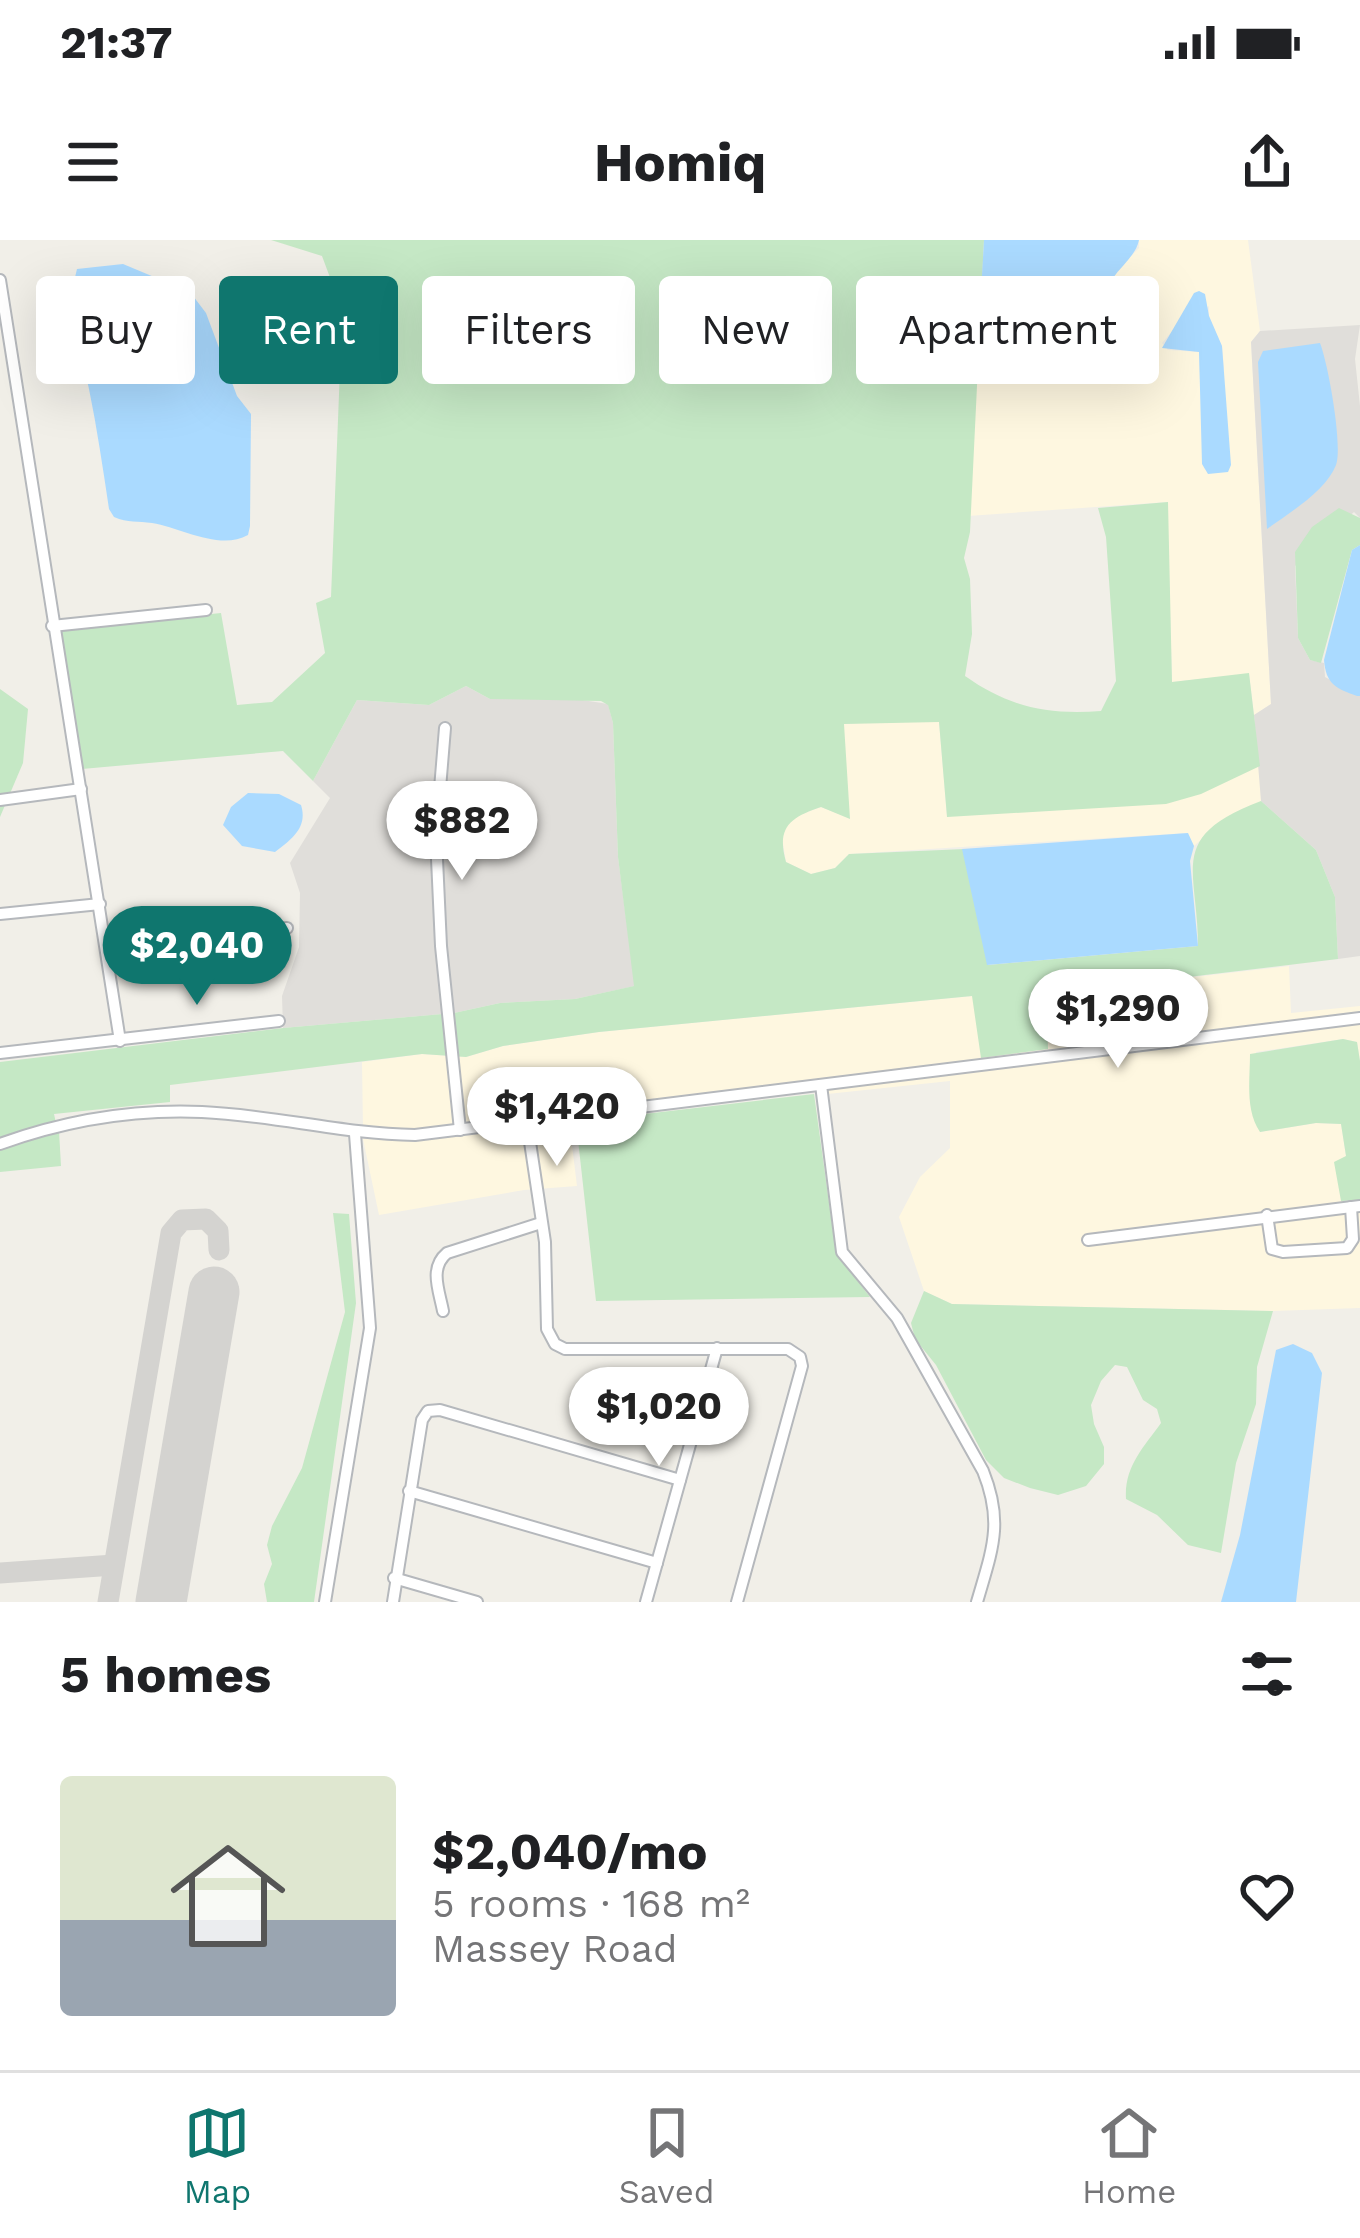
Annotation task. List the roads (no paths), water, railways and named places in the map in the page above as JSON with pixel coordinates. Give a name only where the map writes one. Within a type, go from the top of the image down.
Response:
[{"type":"street","points":[[0,280],[120,1041]]},
{"type":"street","points":[[52,626],[206,610]]},
{"type":"street","points":[[445,728],[436,837],[441,946],[460,1130]]},
{"type":"street","points":[[0,800],[81,789]]},
{"type":"street","points":[[0,914],[100,904]]},
{"type":"street","points":[[107,946],[286,928]]},
{"type":"street","points":[[0,1144],[113,1115],[200,1112],[355,1134],[415,1135],[1360,1018]]},
{"type":"street","points":[[0,1053],[279,1021]]},
{"type":"street","points":[[821,1085],[842,1252],[897,1318],[993,1496],[998,1522],[977,1602]]},
{"type":"street","points":[[527,1122],[547,1270],[547,1329],[555,1344],[566,1349],[788,1349],[800,1358],[802,1366],[737,1602]]},
{"type":"street","points":[[325,1602],[370,1328],[355,1134]]},
{"type":"street","points":[[1088,1240],[1267,1215],[1355,1206],[1353,1239],[1347,1248],[1282,1252],[1272,1249],[1267,1215]]},
{"type":"street","points":[[443,1311],[437,1261],[447,1253],[541,1223]]},
{"type":"street","points":[[646,1602],[717,1348]]},
{"type":"street","points":[[393,1602],[422,1420],[428,1411],[440,1410],[680,1480]]},
{"type":"street","points":[[409,1491],[657,1563]]},
{"type":"street","points":[[394,1578],[477,1602]]},
{"type":"water","points":[[984,240],[1139,240],[1115,276],[982,276]]},
{"type":"water","points":[[123,264],[152,276],[76,276],[77,269]]},
{"type":"water","points":[[1199,291],[1205,294],[1222,346],[1228,472],[1208,474],[1202,464],[1199,352],[1162,348]]},
{"type":"water","points":[[195,299],[219,348],[219,384],[233,384],[251,414],[248,535],[213,540],[114,517],[87,384],[195,384]]},
{"type":"water","points":[[1320,343],[1336,423],[1336,465],[1316,492],[1267,529],[1258,362],[1263,351]]},
{"type":"water","points":[[1360,545],[1357,696],[1333,684],[1324,660],[1352,550]]},
{"type":"water","points":[[248,793],[279,794],[301,805],[300,826],[275,852],[242,846],[223,825],[231,807]]},
{"type":"water","points":[[1188,833],[1194,846],[1190,861],[1198,946],[987,965],[962,849]]},
{"type":"water","points":[[1293,1344],[1312,1353],[1322,1373],[1296,1602],[1221,1602],[1240,1535],[1276,1350]]}]
